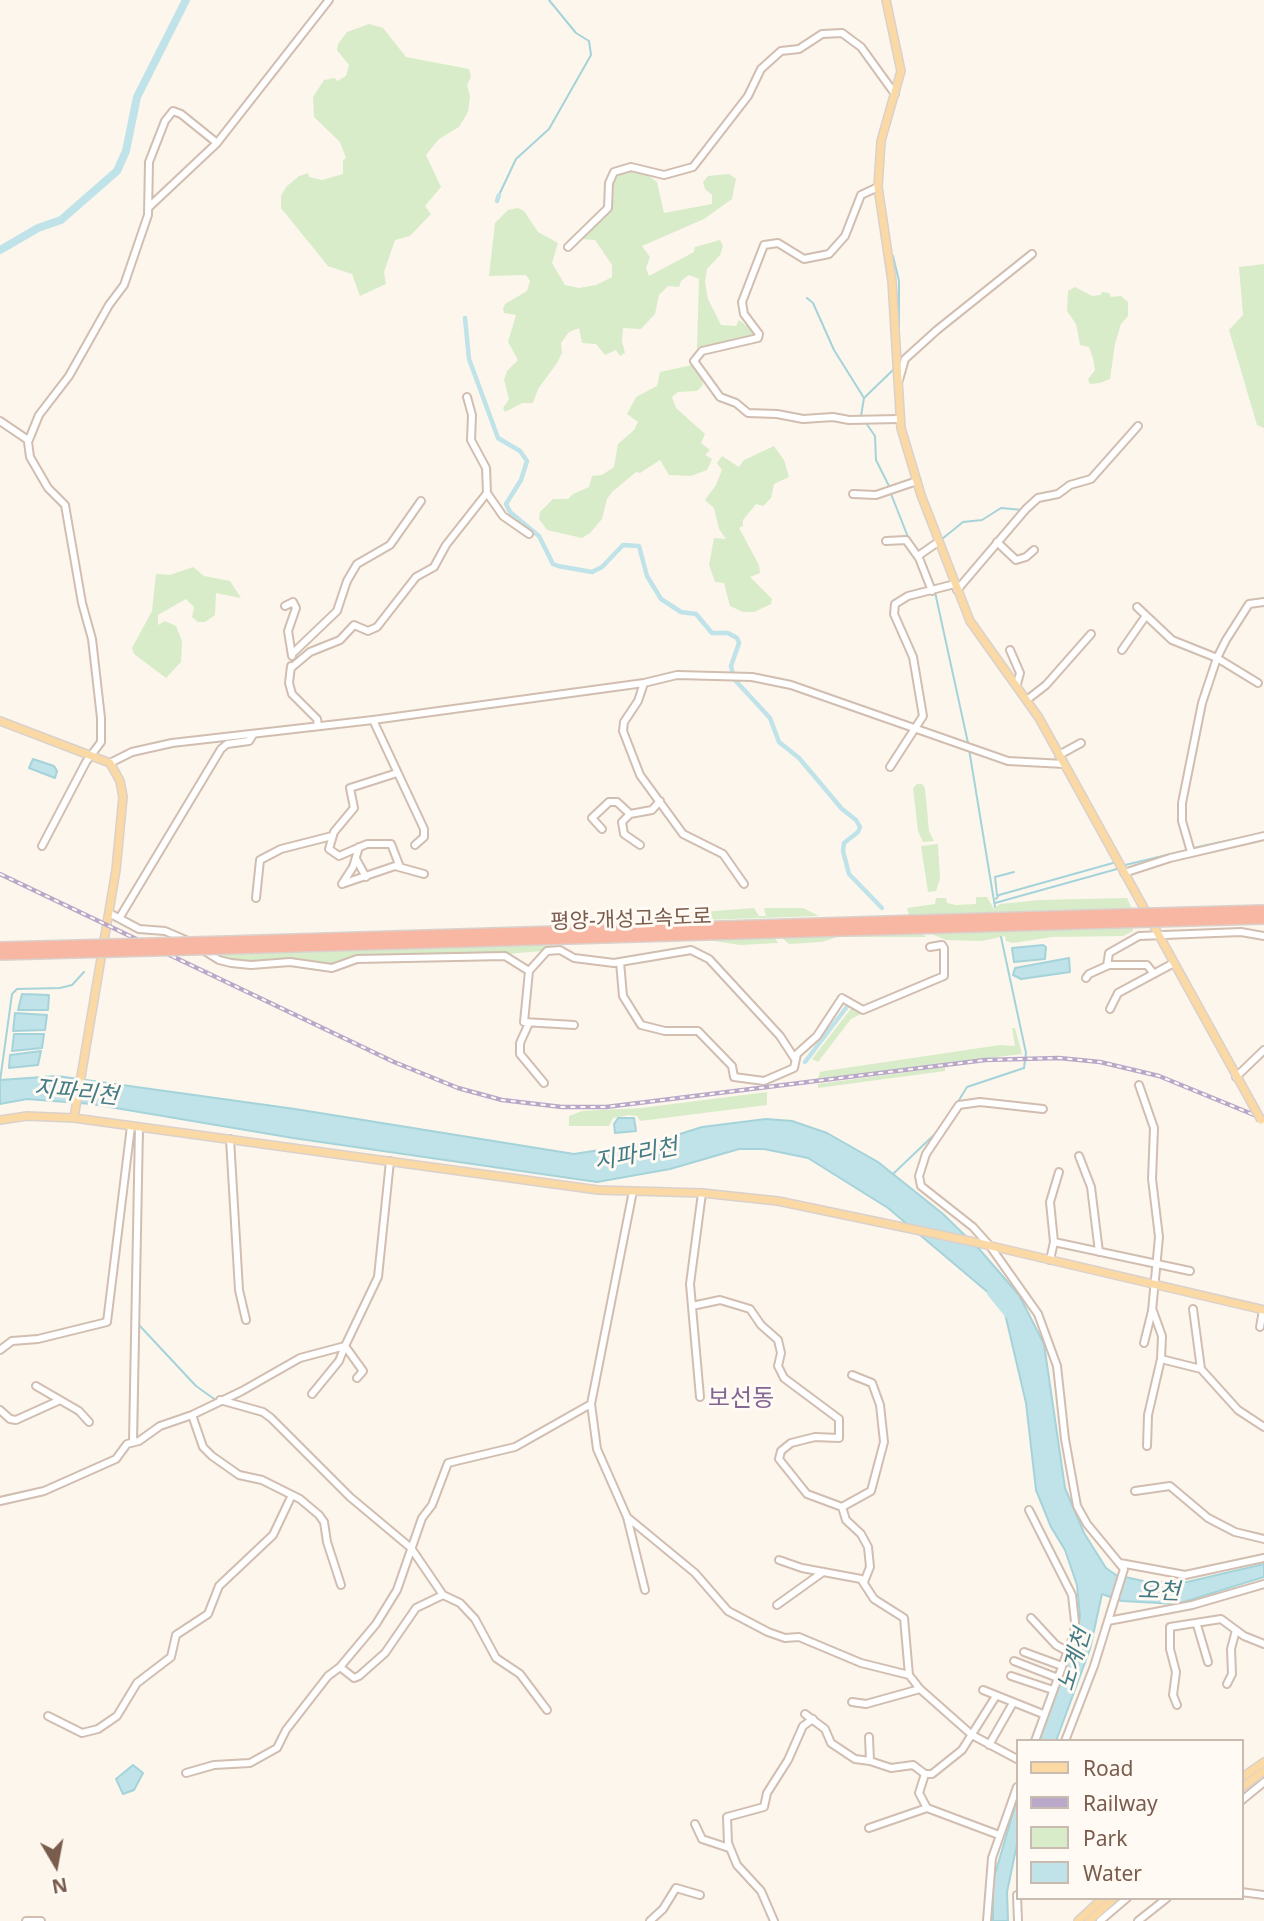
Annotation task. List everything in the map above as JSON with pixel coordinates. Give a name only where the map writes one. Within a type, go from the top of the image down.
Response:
[{"type":"highway","name":"평양-개성고속도로","points":[[1117,919],[1264,910]]},
{"type":"highway","name":"평양-개성고속도로","points":[[0,955],[228,945],[1117,919],[1264,919]]},
{"type":"highway","name":"평양-개성고속도로","points":[[0,947],[228,945]]},
{"type":"main road","points":[[881,0],[889,14]]},
{"type":"main road","points":[[887,0],[900,59],[900,80],[881,141],[878,187],[892,281],[896,391],[900,419],[937,541],[970,621],[1028,699],[1262,1123]]},
{"type":"main road","points":[[0,721],[91,753],[110,763],[120,781],[123,797],[109,913],[74,1118]]},
{"type":"main road","points":[[0,1120],[74,1118],[598,1190],[702,1192],[778,1201],[974,1242],[1264,1310]]},
{"type":"main road","points":[[1243,1777],[1264,1762]]},
{"type":"main road","points":[[1243,1787],[1264,1771]]},
{"type":"main road","points":[[1077,1921],[1101,1900]]},
{"type":"main road","points":[[1089,1921],[1112,1900]]},
{"type":"street","points":[[149,207],[217,143],[329,0]]},
{"type":"street","points":[[568,247],[608,208],[609,183],[614,172],[631,167],[664,175],[694,167],[748,96],[761,69],[781,51],[799,49],[822,34],[842,33],[860,47],[895,94]]},
{"type":"street","points":[[42,846],[91,753],[101,742],[99,688],[65,505],[48,488],[30,457],[29,440],[39,415],[69,376],[109,304],[124,285],[149,207],[148,173],[152,149],[173,111],[189,119],[217,143]]},
{"type":"street","points":[[878,187],[861,195],[845,236],[829,254],[804,259],[778,243],[764,245],[742,302],[744,314],[759,337],[702,351],[694,361],[720,397],[736,403],[748,413],[777,414],[803,419],[900,419]]},
{"type":"street","points":[[896,391],[905,359],[1032,254]]},
{"type":"street","points":[[467,397],[472,415],[471,440],[486,468],[487,493],[503,516],[529,534]]},
{"type":"street","points":[[0,421],[29,440]]},
{"type":"street","points":[[890,767],[923,716],[916,669],[894,608],[899,600],[955,586],[1038,498],[1058,494],[1070,485],[1091,480],[1138,426]]},
{"type":"street","points":[[853,494],[876,495],[917,481]]},
{"type":"street","points":[[291,668],[299,659],[340,640],[354,625],[368,631],[377,627],[416,577],[434,567],[446,545],[487,493]]},
{"type":"street","points":[[292,654],[337,611],[347,581],[357,564],[390,545],[421,501]]},
{"type":"street","points":[[886,541],[906,540],[918,556],[935,590]]},
{"type":"street","points":[[918,556],[937,541]]},
{"type":"street","points":[[997,542],[1016,560],[1026,557],[1034,550]]},
{"type":"street","points":[[285,606],[293,602],[296,608],[288,631],[292,654],[289,683],[292,694],[317,719],[318,726]]},
{"type":"street","points":[[1191,850],[1181,812],[1183,789],[1202,703],[1217,658],[1249,604],[1264,603]]},
{"type":"street","points":[[1137,607],[1171,640],[1217,658],[1258,682]]},
{"type":"street","points":[[1122,650],[1145,617]]},
{"type":"street","points":[[1028,699],[1046,685],[1091,634]]},
{"type":"street","points":[[1010,650],[1020,673],[1017,684]]},
{"type":"street","points":[[110,763],[132,752],[172,743],[373,720],[645,683],[677,676],[733,677],[791,685],[1008,761],[1064,764]]},
{"type":"street","points":[[645,683],[638,701],[624,722],[623,730],[640,775],[683,834],[723,854],[744,884]]},
{"type":"street","points":[[373,720],[425,834],[415,845]]},
{"type":"street","points":[[120,918],[224,745],[249,741],[253,735]]},
{"type":"street","points":[[1059,755],[1081,743]]},
{"type":"street","points":[[397,773],[350,788],[354,808],[332,836],[329,849],[336,857],[367,844],[391,844],[400,867]]},
{"type":"street","points":[[640,845],[621,828],[630,814],[652,810],[660,800]]},
{"type":"street","points":[[602,829],[592,818],[609,802],[617,802],[630,814]]},
{"type":"street","points":[[256,898],[260,860],[281,849],[332,836]]},
{"type":"street","points":[[1122,869],[1191,850],[1264,836]]},
{"type":"street","points":[[359,847],[356,859],[342,884],[392,867],[424,874]]},
{"type":"street","points":[[356,859],[366,877]]},
{"type":"street","points":[[109,913],[139,929],[177,935],[219,960],[231,963],[251,965],[290,962],[332,968],[357,959],[505,956],[529,971]]},
{"type":"street","points":[[1107,966],[1107,957],[1112,950],[1139,936],[1156,933],[1241,932],[1264,936]]},
{"type":"street","points":[[620,962],[623,996],[641,1025],[665,1031],[698,1031],[732,1066],[732,1073],[738,1079],[764,1081],[794,1068],[796,1059],[817,1036],[842,998],[863,1010],[944,976],[944,948],[942,945],[930,947]]},
{"type":"street","points":[[574,1026],[524,1022],[529,971],[540,956],[555,949],[579,959],[620,962],[691,950],[705,956],[780,1036],[796,1059]]},
{"type":"street","points":[[1111,1009],[1118,993],[1172,964]]},
{"type":"street","points":[[1086,978],[1088,974],[1107,966],[1147,965],[1154,974]]},
{"type":"street","points":[[529,1023],[520,1042],[520,1054],[544,1083]]},
{"type":"street","points":[[1236,1077],[1264,1050]]},
{"type":"street","points":[[1139,1086],[1154,1128],[1152,1179],[1159,1237],[1153,1311],[1144,1343]]},
{"type":"street","points":[[1043,1109],[980,1102],[959,1105],[919,1168],[921,1186],[973,1227],[990,1246],[1024,1293],[1050,1341],[1057,1366],[1065,1439],[1077,1506],[1093,1532],[1120,1563],[1123,1575],[1066,1739]]},
{"type":"street","points":[[0,1350],[12,1341],[38,1339],[107,1322],[135,1126]]},
{"type":"street","points":[[133,1441],[135,1126]]},
{"type":"street","points":[[230,1139],[239,1290],[246,1320]]},
{"type":"street","points":[[1079,1156],[1091,1187],[1099,1252]]},
{"type":"street","points":[[312,1394],[339,1361],[378,1277],[390,1161]]},
{"type":"street","points":[[1050,1260],[1054,1242],[1050,1202],[1059,1172]]},
{"type":"street","points":[[634,1191],[591,1404],[597,1449],[627,1517],[645,1590]]},
{"type":"street","points":[[700,1397],[690,1284],[702,1192]]},
{"type":"street","points":[[1054,1242],[1190,1271]]},
{"type":"street","points":[[692,1306],[720,1300],[750,1309],[761,1325],[778,1340],[781,1353],[778,1366],[784,1378],[839,1419],[839,1438],[815,1437],[791,1443],[781,1451],[779,1459],[807,1494],[842,1507],[871,1491],[884,1442],[880,1405],[872,1383],[852,1376]]},
{"type":"street","points":[[1193,1310],[1201,1369]]},
{"type":"street","points":[[1259,1327],[1264,1310]]},
{"type":"street","points":[[1147,1446],[1148,1415],[1161,1359],[1162,1336],[1153,1311]]},
{"type":"street","points":[[0,1501],[44,1491],[116,1459],[127,1444],[139,1441],[160,1426],[192,1415],[242,1391],[300,1357],[345,1346]]},
{"type":"street","points":[[345,1346],[363,1371],[357,1378]]},
{"type":"street","points":[[1161,1359],[1201,1369],[1238,1410],[1264,1427]]},
{"type":"street","points":[[36,1387],[79,1411],[89,1422]]},
{"type":"street","points":[[0,1410],[10,1419],[16,1420],[58,1401]]},
{"type":"street","points":[[217,1401],[263,1412],[271,1418],[350,1497],[411,1548],[443,1595],[460,1603],[480,1626],[496,1658],[520,1674],[547,1710]]},
{"type":"street","points":[[186,1773],[214,1765],[250,1763],[272,1753],[328,1675],[340,1667],[376,1624],[397,1590],[411,1548],[448,1463],[515,1447],[591,1404]]},
{"type":"street","points":[[192,1415],[203,1447],[212,1456],[239,1475],[262,1480],[292,1495],[312,1509],[324,1522],[327,1542],[341,1585]]},
{"type":"street","points":[[1136,1491],[1170,1486],[1208,1518],[1235,1532],[1264,1539]]},
{"type":"street","points":[[48,1716],[82,1733],[111,1721],[137,1684],[171,1657],[176,1635],[208,1614],[219,1586],[273,1535],[292,1495]]},
{"type":"street","points":[[842,1507],[846,1520],[861,1534],[868,1547],[870,1567],[864,1582]]},
{"type":"street","points":[[1029,1510],[1072,1595],[1075,1622],[1068,1654],[1036,1739]]},
{"type":"street","points":[[627,1517],[695,1573],[728,1611],[785,1638],[799,1637],[862,1663],[909,1675]]},
{"type":"street","points":[[1120,1563],[1185,1575],[1264,1558]]},
{"type":"street","points":[[779,1560],[823,1572],[855,1575],[864,1582],[874,1599],[904,1618],[909,1675],[920,1689],[972,1735],[1016,1758]]},
{"type":"street","points":[[777,1605],[823,1572]]},
{"type":"street","points":[[1108,1621],[1192,1605],[1264,1584]]},
{"type":"street","points":[[340,1667],[354,1678],[359,1676],[385,1653],[416,1608],[443,1595]]},
{"type":"street","points":[[1031,1618],[1068,1654]]},
{"type":"street","points":[[1177,1705],[1173,1695],[1176,1672],[1170,1649],[1170,1627],[1221,1619],[1264,1644]]},
{"type":"street","points":[[1196,1625],[1209,1662]]},
{"type":"street","points":[[1227,1684],[1232,1674],[1231,1649],[1236,1630]]},
{"type":"street","points":[[1024,1652],[1062,1666]]},
{"type":"street","points":[[1014,1661],[1058,1678]]},
{"type":"street","points":[[1011,1676],[1053,1690]]},
{"type":"street","points":[[852,1702],[866,1704],[920,1689]]},
{"type":"street","points":[[983,1690],[1043,1714]]},
{"type":"street","points":[[805,1714],[825,1729],[831,1744],[855,1759],[891,1768],[913,1765],[925,1774],[936,1772],[943,1762],[951,1761],[972,1735],[996,1696]]},
{"type":"street","points":[[989,1745],[1013,1703]]},
{"type":"street","points":[[774,1921],[761,1891],[740,1869],[729,1848],[727,1817],[764,1807],[766,1793],[788,1760],[803,1726],[813,1719]]},
{"type":"street","points":[[869,1737],[870,1761]]},
{"type":"street","points":[[925,1774],[919,1793],[928,1808],[999,1835]]},
{"type":"street","points":[[1243,1799],[1264,1782]]},
{"type":"street","points":[[987,1921],[989,1868],[1016,1790]]},
{"type":"street","points":[[869,1828],[928,1808]]},
{"type":"street","points":[[695,1824],[702,1839],[729,1848]]},
{"type":"street","points":[[650,1921],[663,1909],[676,1888],[699,1895]]},
{"type":"street","points":[[1243,1892],[1264,1895]]},
{"type":"street","points":[[1017,1900],[1018,1921]]},
{"type":"street","points":[[1100,1921],[1124,1900]]},
{"type":"street","points":[[1138,1921],[1164,1900]]},
{"type":"street","points":[[26,1921],[41,1921]]},
{"type":"green space","points":[[369,24],[383,28],[406,57],[469,69],[471,77],[467,85],[470,96],[468,112],[459,127],[439,139],[426,155],[441,187],[425,206],[431,214],[410,236],[395,240],[384,272],[386,284],[360,296],[352,274],[328,266],[281,208],[281,196],[286,187],[299,176],[308,173],[309,177],[322,180],[343,174],[343,160],[346,158],[340,142],[314,117],[313,97],[324,80],[335,78],[337,81],[346,76],[349,65],[337,50],[338,44],[347,32]]},
{"type":"green space","points":[[623,170],[646,174],[657,182],[664,213],[712,204],[712,195],[705,189],[703,182],[708,176],[729,174],[736,179],[732,199],[704,219],[642,246],[650,257],[646,268],[649,276],[694,252],[695,247],[720,240],[723,246],[720,255],[707,269],[705,281],[708,299],[721,325],[736,326],[739,320],[756,333],[754,336],[697,348],[699,279],[689,275],[681,281],[679,287],[668,286],[659,295],[655,314],[641,329],[623,328],[625,353],[620,356],[616,350],[605,355],[596,344],[582,343],[579,328],[569,332],[561,343],[562,353],[557,363],[538,389],[533,403],[522,403],[505,412],[503,408],[509,399],[504,380],[507,371],[518,360],[508,342],[516,315],[504,313],[503,309],[505,304],[527,291],[530,281],[526,275],[489,276],[495,223],[508,210],[518,208],[524,211],[538,232],[558,243],[552,263],[565,285],[579,288],[596,285],[612,277],[612,265],[595,240],[579,239],[606,217],[613,204],[613,178]]},
{"type":"green space","points":[[1264,264],[1264,428],[1257,425],[1229,330],[1243,315],[1239,267]]},
{"type":"green space","points":[[1075,287],[1092,296],[1101,295],[1102,292],[1109,293],[1111,297],[1121,296],[1128,302],[1128,316],[1121,324],[1115,344],[1110,379],[1100,383],[1090,384],[1088,379],[1095,370],[1093,358],[1089,347],[1080,345],[1076,324],[1067,311],[1068,291]]},
{"type":"green space","points":[[692,365],[702,378],[703,385],[697,391],[678,392],[672,397],[676,408],[705,434],[701,443],[710,450],[705,455],[712,459],[707,470],[691,476],[669,475],[660,460],[640,473],[636,472],[612,492],[607,499],[602,519],[582,538],[547,530],[539,519],[540,512],[553,499],[568,499],[589,487],[592,476],[602,475],[614,467],[618,444],[634,430],[638,422],[627,414],[636,397],[657,386],[660,372]]},
{"type":"green space","points":[[774,446],[784,460],[789,477],[774,484],[771,498],[763,506],[756,504],[743,520],[743,526],[739,528],[759,565],[760,573],[750,577],[772,599],[771,604],[754,612],[743,612],[730,606],[724,583],[715,582],[709,565],[714,538],[726,539],[719,529],[714,508],[705,500],[716,485],[722,470],[717,463],[722,456],[739,467],[744,460]]},
{"type":"green space","points":[[193,567],[204,576],[230,581],[241,598],[216,593],[215,615],[205,622],[198,622],[192,617],[194,607],[186,599],[158,615],[158,625],[165,621],[176,626],[182,641],[181,662],[166,678],[134,654],[132,648],[152,611],[156,574],[170,575]]},
{"type":"green space","points":[[922,784],[925,788],[929,831],[934,841],[923,842],[918,831],[913,788]]},
{"type":"green space","points":[[938,844],[940,879],[936,891],[928,892],[921,846]]},
{"type":"green space","points":[[976,897],[987,897],[994,909],[1000,904],[1040,900],[1127,898],[1132,909],[909,915],[907,908],[935,904],[936,898],[946,898],[947,903],[956,905],[976,904]]},
{"type":"green space","points":[[754,908],[759,916],[766,916],[764,908],[803,908],[819,916],[675,921],[675,914]]},
{"type":"green space","points":[[1133,927],[1133,931],[1123,936],[1052,937],[1013,943],[1006,941],[1005,936],[982,941],[946,940],[929,933]]},
{"type":"green space","points":[[922,933],[926,937],[837,937],[822,942],[789,944],[781,937]]},
{"type":"green space","points":[[711,938],[775,938],[778,943],[740,945],[714,941]]},
{"type":"green space","points":[[554,942],[555,945],[542,951],[385,956],[329,966],[286,959],[254,964],[220,959],[216,955]]},
{"type":"green space","points":[[853,1006],[863,1013],[851,1019],[818,1062],[812,1059]]},
{"type":"green space","points":[[1012,1028],[1015,1028],[1022,1054],[818,1079],[820,1072],[825,1071],[1000,1045],[1015,1046]]},
{"type":"green space","points":[[945,1067],[945,1071],[818,1088],[818,1084]]},
{"type":"green space","points":[[767,1092],[767,1105],[640,1121],[637,1116],[629,1115],[613,1118],[609,1126],[569,1126],[569,1116],[582,1111],[641,1108]]},
{"type":"water","points":[[33,759],[54,766],[57,771],[55,778],[29,768]]},
{"type":"water","points":[[1046,947],[1045,959],[1014,962],[1012,948]]},
{"type":"water","points":[[1069,958],[1070,972],[1021,979],[1013,975],[1015,968]]},
{"type":"water","points":[[22,994],[49,995],[48,1010],[18,1010]]},
{"type":"water","points":[[15,1013],[47,1015],[45,1030],[13,1031]]},
{"type":"water","points":[[14,1034],[44,1034],[42,1048],[12,1051]]},
{"type":"water","points":[[41,1051],[38,1065],[9,1068],[10,1055]]},
{"type":"water","points":[[57,1076],[295,1109],[574,1154],[658,1141],[702,1127],[766,1119],[792,1121],[827,1133],[878,1162],[943,1214],[980,1250],[1019,1295],[1044,1344],[1065,1488],[1084,1533],[1106,1568],[1116,1575],[1148,1582],[1187,1582],[1264,1564],[1264,1577],[1177,1604],[1122,1601],[1102,1594],[1090,1649],[1057,1739],[1040,1739],[1076,1637],[1080,1616],[1077,1585],[1065,1550],[1051,1527],[1036,1490],[1026,1403],[1003,1305],[888,1208],[808,1158],[764,1149],[739,1149],[670,1169],[597,1182],[293,1138],[92,1104],[27,1099],[0,1104],[0,1080]]},
{"type":"water","points":[[618,1118],[634,1118],[636,1131],[615,1133],[614,1124]]},
{"type":"water","points":[[133,1765],[143,1773],[134,1790],[123,1794],[116,1779]]},
{"type":"water","points":[[1016,1802],[1016,1849],[1007,1892],[1008,1921],[993,1921],[993,1881]]},
{"type":"waterway","points":[[0,250],[38,228],[61,220],[117,171],[126,151],[137,97],[186,0]]},
{"type":"waterway","points":[[499,195],[516,159],[549,129],[591,55],[589,41],[576,33],[549,0]]},
{"type":"waterway","points":[[497,201],[499,195]]},
{"type":"waterway","points":[[893,256],[899,281],[899,344]]},
{"type":"waterway","points":[[807,298],[813,303],[834,350],[864,398]]},
{"type":"waterway","points":[[465,318],[469,359],[498,438],[520,451],[527,461],[521,480],[506,504],[510,512],[539,536],[553,564],[558,566],[592,572],[602,567],[623,545],[639,546],[647,576],[661,599],[681,612],[696,614],[712,633],[728,633],[737,638],[739,643],[731,666],[734,679],[770,718],[779,742],[799,758],[842,809],[856,820],[860,827],[858,832],[844,843],[843,851],[849,874],[882,908]]},
{"type":"waterway","points":[[861,416],[864,398],[894,369]]},
{"type":"waterway","points":[[866,423],[875,436],[876,460],[890,488]]},
{"type":"waterway","points":[[891,494],[908,537]]},
{"type":"waterway","points":[[1043,500],[1055,498]]},
{"type":"waterway","points":[[942,539],[963,522],[982,520],[1001,508],[1023,510]]},
{"type":"waterway","points":[[959,583],[978,561]]},
{"type":"waterway","points":[[935,592],[968,743]]},
{"type":"waterway","points":[[969,749],[995,907]]},
{"type":"waterway","points":[[1193,848],[1264,833]]},
{"type":"waterway","points":[[1125,865],[1188,850]]},
{"type":"waterway","points":[[996,899],[999,895],[1113,863]]},
{"type":"waterway","points":[[995,903],[1117,869]]},
{"type":"waterway","points":[[997,895],[995,877],[1014,872]]},
{"type":"waterway","points":[[956,1105],[967,1087],[1024,1068],[1026,1053],[1001,937]]},
{"type":"waterway","points":[[0,1081],[12,994],[17,989],[60,988],[72,985],[84,972]]},
{"type":"waterway","points":[[805,1062],[849,1004]]},
{"type":"waterway","points":[[893,1174],[937,1132]]},
{"type":"waterway","points":[[142,1143],[143,1133]]},
{"type":"waterway","points":[[137,1437],[140,1223]]},
{"type":"waterway","name":"지파리천","points":[[991,1293],[1009,1315]]},
{"type":"waterway","points":[[139,1325],[196,1386],[217,1401]]},
{"type":"waterway","points":[[222,1404],[263,1416]]},
{"type":"waterway","points":[[288,1439],[304,1455]]},
{"type":"waterway","points":[[379,1525],[409,1551]]},
{"type":"railway","points":[[0,874],[394,1062],[458,1088],[502,1100],[562,1107],[606,1107],[985,1060],[1059,1058],[1100,1062],[1159,1076],[1264,1119]]},
{"type":"district","name":"보선동","points":[[741,1399]]},
{"type":"water label","name":"오천","points":[[1159,1592]]},
{"type":"water label","name":"노계천","points":[[1075,1660]]}]
